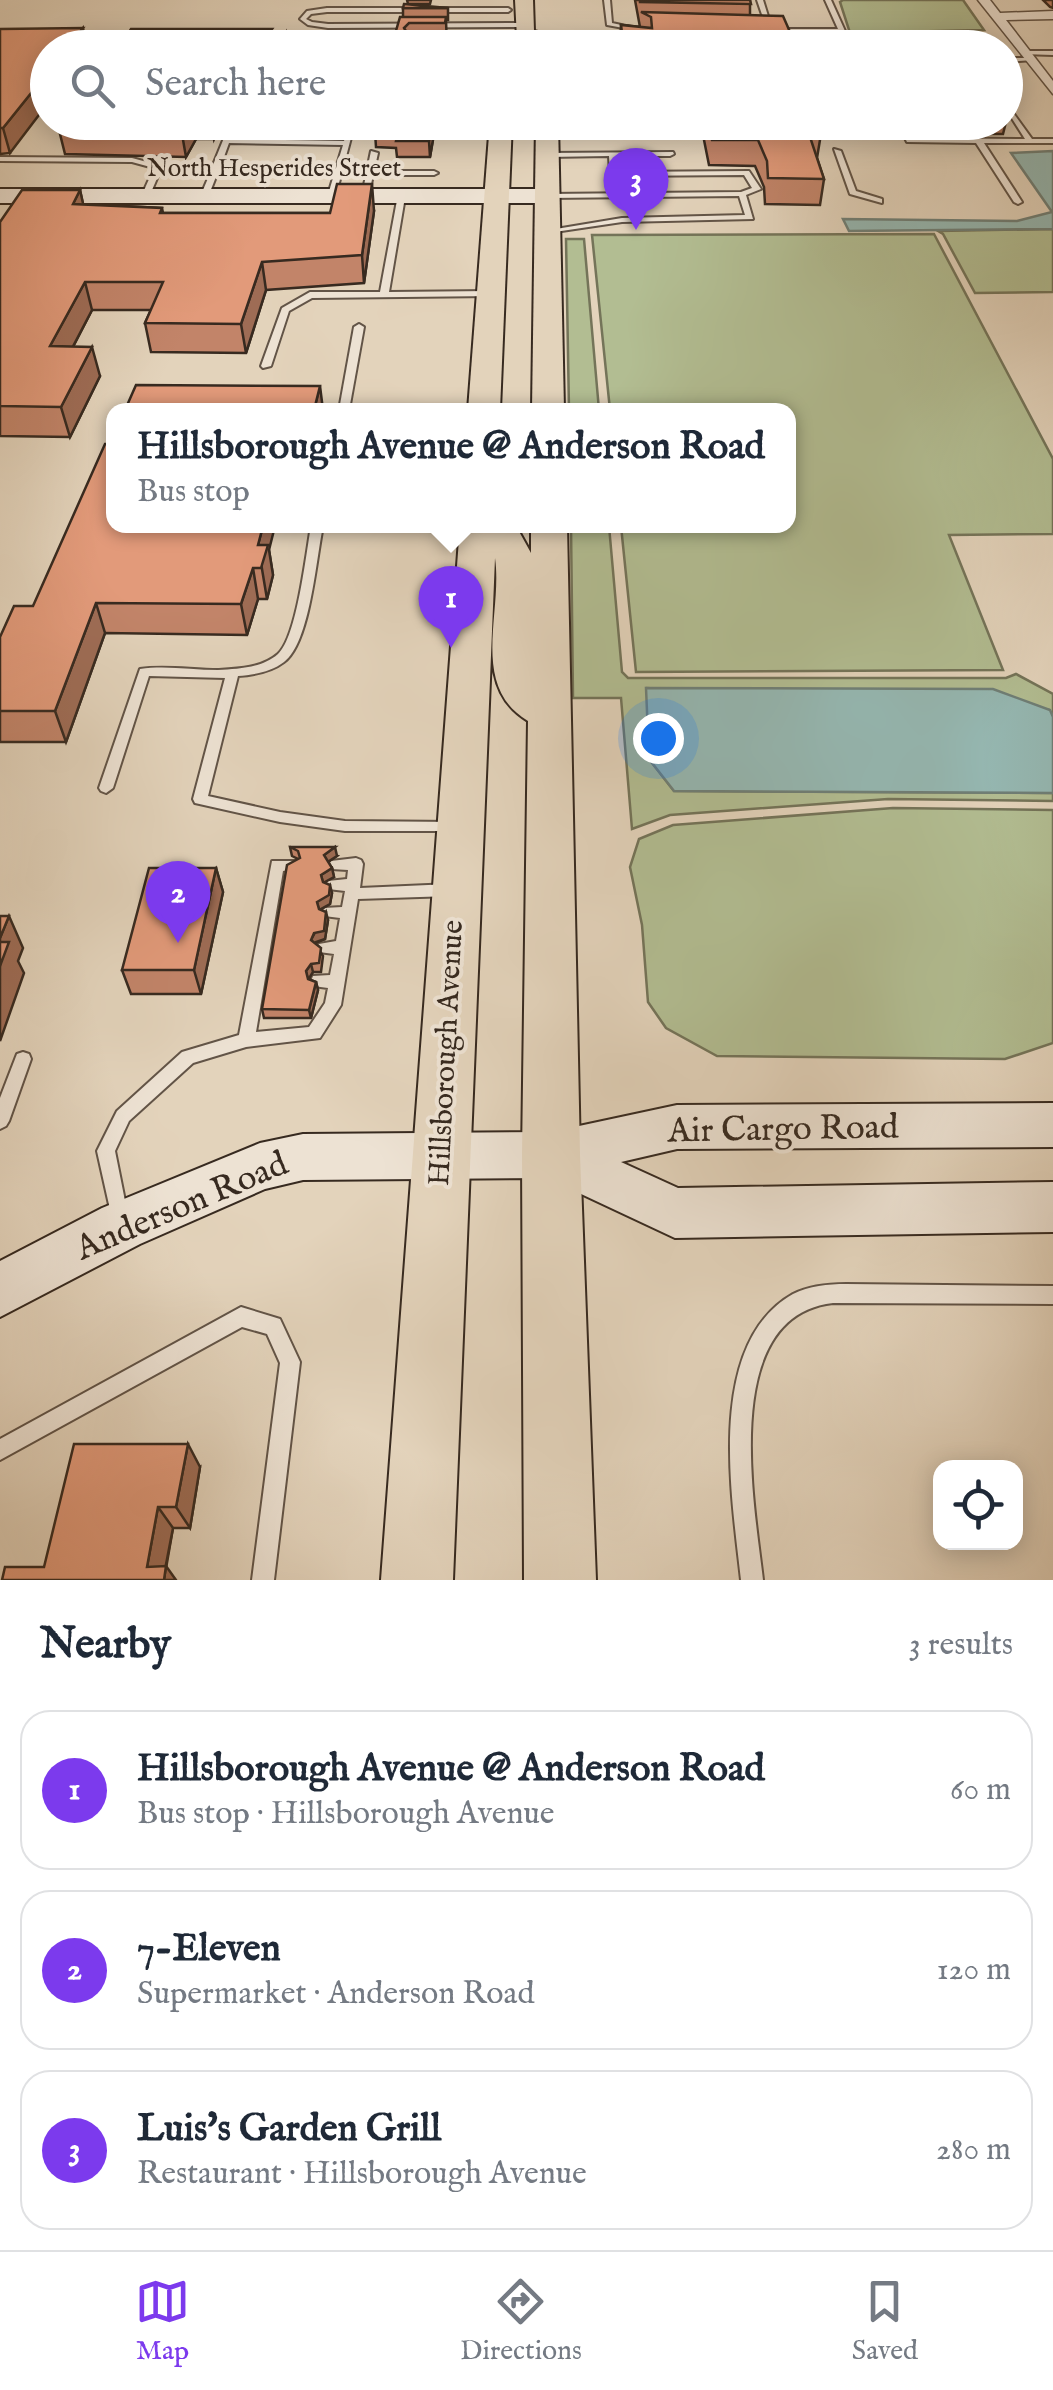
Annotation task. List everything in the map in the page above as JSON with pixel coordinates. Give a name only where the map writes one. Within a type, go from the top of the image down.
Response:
[{"type":"main road","points":[[545,0],[546,30]]},
{"type":"main road","points":[[484,403],[500,140]]},
{"type":"main road","points":[[548,140],[548,403]]},
{"type":"main road","name":"Hillsborough Avenue","points":[[418,1580],[478,533]]},
{"type":"main road","points":[[505,533],[514,554],[516,678],[527,701],[550,716]]},
{"type":"main road","points":[[549,533],[551,1155],[560,1580]]},
{"type":"street","points":[[984,0],[1007,30]]},
{"type":"street","points":[[997,17],[1053,16]]},
{"type":"street","points":[[1023,51],[1053,90]]},
{"type":"street","name":"North Hesperides Street","points":[[11,200],[102,202],[144,197],[172,203],[204,197],[548,196]]},
{"type":"street","name":"Air Cargo Road","points":[[551,1155],[678,1128],[1053,1125]]},
{"type":"street","points":[[551,1155],[675,1213],[1053,1208]]},
{"type":"street","name":"Anderson Road","points":[[1,1292],[121,1226],[260,1167],[304,1157],[551,1155]]},
{"type":"lane","points":[[607,0],[609,24],[646,30]]},
{"type":"lane","points":[[753,30],[771,30],[760,0]]},
{"type":"lane","points":[[828,0],[842,30]]},
{"type":"lane","points":[[318,10],[458,10],[512,22],[328,26],[303,19],[318,10]]},
{"type":"lane","points":[[352,10],[329,20],[354,24],[455,25]]},
{"type":"lane","points":[[455,25],[458,10]]},
{"type":"lane","points":[[342,13],[354,24]]},
{"type":"lane","points":[[1023,57],[1053,53]]},
{"type":"lane","points":[[1023,130],[1030,141]]},
{"type":"lane","points":[[331,198],[348,140]]},
{"type":"lane","points":[[910,140],[1053,141]]},
{"type":"lane","points":[[980,140],[1018,202]]},
{"type":"lane","points":[[204,197],[227,141],[347,143]]},
{"type":"lane","points":[[836,151],[853,192],[879,201]]},
{"type":"lane","points":[[364,198],[374,153]]},
{"type":"lane","points":[[612,154],[618,192]]},
{"type":"lane","points":[[548,156],[670,154]]},
{"type":"lane","points":[[0,159],[132,160],[158,167],[219,166]]},
{"type":"lane","points":[[144,197],[158,167]]},
{"type":"lane","points":[[369,174],[434,173]]},
{"type":"lane","points":[[548,196],[618,192],[742,194],[757,189],[746,173],[614,174]]},
{"type":"lane","points":[[548,230],[622,220],[750,217],[742,194]]},
{"type":"lane","points":[[384,295],[401,197]]},
{"type":"lane","points":[[266,366],[286,310],[310,295],[491,294]]},
{"type":"lane","points":[[345,403],[359,327]]},
{"type":"lane","points":[[106,788],[144,672],[251,672],[276,663],[291,648],[316,533]]},
{"type":"lane","points":[[233,672],[200,798],[280,817],[345,826],[460,827]]},
{"type":"lane","points":[[246,1040],[263,981],[281,885],[278,865],[291,864]]},
{"type":"lane","points":[[121,1226],[106,1151],[123,1116],[188,1057],[246,1040],[314,1033],[334,1006],[328,982],[343,947],[356,864],[336,864]]},
{"type":"lane","points":[[333,885],[352,889],[456,890]]},
{"type":"lane","points":[[329,912],[348,914]]},
{"type":"lane","points":[[324,948],[343,947]]},
{"type":"lane","points":[[0,1120],[22,1059]]},
{"type":"lane","points":[[752,1580],[740,1421],[759,1343],[780,1317],[802,1300],[845,1294],[1053,1295]]},
{"type":"lane","points":[[0,1450],[241,1317],[273,1326],[290,1362],[263,1580]]},
{"type":"green space","points":[[963,0],[984,30],[849,30],[840,2]]},
{"type":"green space","points":[[1053,229],[1053,292],[975,293],[938,231]]},
{"type":"green space","points":[[934,234],[1053,459],[1053,534],[949,535],[1003,670],[636,672],[622,533],[796,533],[796,403],[609,403],[592,235]]},
{"type":"green space","points":[[566,239],[584,239],[598,403],[569,403]]},
{"type":"green space","points":[[571,533],[610,533],[622,672],[628,678],[1006,678],[1016,674],[1053,694],[1053,717],[1049,710],[647,688],[649,759],[674,791],[1053,793],[1053,801],[888,799],[670,815],[632,829],[621,698],[573,698]]},
{"type":"green space","points":[[893,808],[1053,810],[1053,1043],[1005,1059],[717,1056],[666,1028],[648,1002],[642,925],[630,867],[639,839],[673,825]]},
{"type":"water","points":[[1053,151],[1053,229],[849,231],[843,219],[1017,221],[1052,212],[1011,153]]},
{"type":"water","points":[[646,688],[993,689],[1050,710],[1053,793],[674,791],[649,759]]},
{"type":"building","points":[[750,0],[751,4],[640,2]]},
{"type":"building","points":[[404,4],[448,8],[403,8]]},
{"type":"building","points":[[641,12],[783,16],[789,30],[622,30],[621,25],[652,28],[651,17]]},
{"type":"building","points":[[400,17],[446,17],[445,23],[409,23],[405,30],[396,30]]},
{"type":"building","points":[[83,28],[30,30],[30,94],[3,128],[0,128],[0,29]]},
{"type":"building","points":[[131,29],[272,29],[271,30]]},
{"type":"building","points":[[758,140],[811,140],[824,179],[768,178],[767,161]]},
{"type":"building","points":[[337,184],[372,184],[362,255],[262,262],[241,324],[145,323],[163,282],[85,282],[50,346],[92,347],[61,407],[0,406],[0,222],[22,190],[80,190],[73,204],[162,208],[160,213],[330,213]]},
{"type":"building","points":[[136,385],[320,386],[316,403],[128,403]]},
{"type":"building","points":[[105,444],[106,533],[261,533],[258,545],[268,545],[261,568],[253,568],[241,604],[96,603],[55,711],[0,711],[0,637],[14,606],[33,606]]},
{"type":"building","points":[[290,847],[335,847],[324,855],[332,868],[321,875],[323,882],[330,885],[329,895],[317,902],[319,909],[326,912],[324,931],[314,933],[311,940],[321,948],[319,963],[311,964],[306,971],[308,979],[316,982],[309,1010],[262,1009],[287,865],[300,858],[298,851]]},
{"type":"building","points":[[149,868],[216,868],[194,970],[122,970]]},
{"type":"building","points":[[0,916],[9,916],[0,938]]},
{"type":"building","points":[[0,942],[9,942],[0,966]]},
{"type":"building","points":[[74,1444],[188,1444],[176,1507],[158,1507],[147,1567],[166,1566],[164,1580],[2,1580],[5,1567],[44,1567]]},
{"type":"place","name":"Luis's Garden Grill","points":[[636,230]]},
{"type":"place","name":"Hillsborough Avenue @ Anderson Road","points":[[451,648]]},
{"type":"place","name":"7-Eleven","points":[[178,943]]}]
